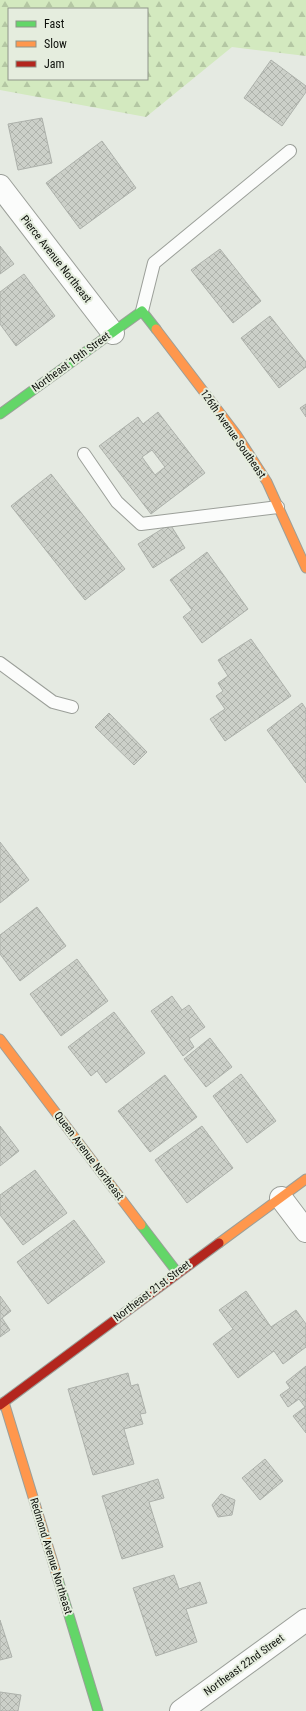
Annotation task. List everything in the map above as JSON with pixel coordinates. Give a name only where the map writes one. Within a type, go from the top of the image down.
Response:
[{"type":"street","name":"Pierce Avenue Northeast","points":[[0,186],[113,333]]},
{"type":"street","name":"Northeast 19th Street","points":[[0,414],[142,311]]},
{"type":"street","name":"126th Avenue Southeast","points":[[142,311],[236,434],[267,482],[306,568]]},
{"type":"street","name":"Queen Avenue Northeast","points":[[0,1039],[178,1272]]},
{"type":"street","name":"Northeast 21st Street","points":[[2,1403],[306,1179]]},
{"type":"street","points":[[281,1198],[306,1231]]},
{"type":"street","name":"Redmond Avenue Northeast","points":[[2,1403],[98,1711]]},
{"type":"street","name":"Northeast 22nd Street","points":[[181,1711],[306,1620]]},
{"type":"lane","points":[[142,311],[154,262],[290,151]]},
{"type":"lane","points":[[84,454],[117,502],[141,524],[278,507]]},
{"type":"lane","points":[[0,663],[53,702],[72,706]]},
{"type":"green space","points":[[0,0],[306,0],[306,56],[232,47],[146,117],[0,90]]},
{"type":"building","points":[[271,60],[306,86],[306,92],[282,126],[244,98]]},
{"type":"building","points":[[42,118],[52,163],[18,170],[8,124]]},
{"type":"building","points":[[102,141],[136,188],[80,229],[46,183]]},
{"type":"building","points":[[0,246],[14,264],[0,274]]},
{"type":"building","points":[[220,249],[261,301],[233,323],[191,270]]},
{"type":"building","points":[[24,274],[55,316],[16,346],[0,324],[0,292]]},
{"type":"building","points":[[270,316],[306,362],[306,367],[279,388],[241,338]]},
{"type":"building","points":[[306,404],[306,417],[300,408]]},
{"type":"building","points":[[158,412],[205,473],[151,514],[99,446],[138,417],[143,424]],"holes":[[[152,450],[165,467],[155,475],[142,457]]]},
{"type":"building","points":[[51,474],[125,569],[85,600],[11,506]]},
{"type":"building","points":[[170,524],[185,548],[153,568],[138,544]]},
{"type":"building","points":[[207,552],[248,609],[202,643],[183,617],[192,610],[170,580]]},
{"type":"building","points":[[251,639],[291,696],[225,741],[210,719],[225,709],[216,696],[223,691],[218,683],[228,676],[218,660]]},
{"type":"building","points":[[302,703],[306,709],[306,783],[267,730]]},
{"type":"building","points":[[109,713],[147,752],[134,765],[95,727]]},
{"type":"building","points":[[0,842],[29,880],[0,903]]},
{"type":"building","points":[[37,907],[66,946],[20,981],[0,954],[0,935]]},
{"type":"building","points":[[77,959],[108,1001],[61,1036],[30,994]]},
{"type":"building","points":[[172,996],[182,1010],[189,1005],[205,1027],[189,1039],[194,1047],[183,1056],[151,1011]]},
{"type":"building","points":[[114,1012],[145,1053],[106,1083],[97,1071],[91,1076],[68,1047]]},
{"type":"building","points":[[210,1038],[232,1067],[206,1087],[184,1059]]},
{"type":"building","points":[[241,1074],[276,1121],[247,1143],[213,1096]]},
{"type":"building","points":[[165,1075],[197,1117],[150,1152],[118,1111]]},
{"type":"building","points":[[0,1126],[19,1151],[0,1166]]},
{"type":"building","points":[[202,1126],[233,1168],[187,1203],[155,1160]]},
{"type":"building","points":[[35,1170],[67,1213],[23,1245],[0,1215],[0,1195]]},
{"type":"building","points":[[74,1220],[105,1262],[48,1304],[17,1262]]},
{"type":"building","points":[[246,1291],[271,1327],[296,1310],[306,1324],[306,1347],[283,1364],[274,1351],[238,1378],[213,1344],[233,1329],[219,1310]]},
{"type":"building","points":[[0,1296],[11,1311],[2,1318],[10,1330],[0,1337]]},
{"type":"building","points":[[306,1366],[306,1433],[293,1416],[305,1407],[299,1399],[288,1407],[280,1395],[290,1388],[286,1382]]},
{"type":"building","points":[[128,1373],[131,1386],[138,1384],[146,1413],[140,1414],[143,1424],[124,1429],[134,1464],[93,1475],[68,1389]]},
{"type":"building","points":[[265,1459],[283,1481],[260,1500],[242,1478]]},
{"type":"building","points":[[158,1479],[164,1498],[149,1502],[163,1547],[122,1559],[102,1496]]},
{"type":"building","points":[[221,1494],[235,1500],[232,1515],[218,1517],[212,1505]]},
{"type":"building","points":[[174,1575],[179,1589],[200,1582],[207,1603],[186,1609],[197,1642],[156,1656],[133,1588]]},
{"type":"building","points":[[0,1620],[12,1657],[0,1660]]},
{"type":"building","points":[[0,1692],[21,1695],[18,1711],[0,1711]]},
{"type":"traffic: fast","points":[[0,414],[142,311],[156,329]]},
{"type":"traffic: fast","points":[[141,1225],[177,1272]]},
{"type":"traffic: fast","points":[[58,1579],[98,1711]]},
{"type":"traffic: slow","points":[[156,329],[236,434],[267,482],[306,568]]},
{"type":"traffic: slow","points":[[0,1039],[141,1225]]},
{"type":"traffic: slow","points":[[219,1243],[306,1179]]},
{"type":"traffic: slow","points":[[4,1402],[58,1579]]},
{"type":"traffic: jam","points":[[0,1405],[219,1243]]}]
